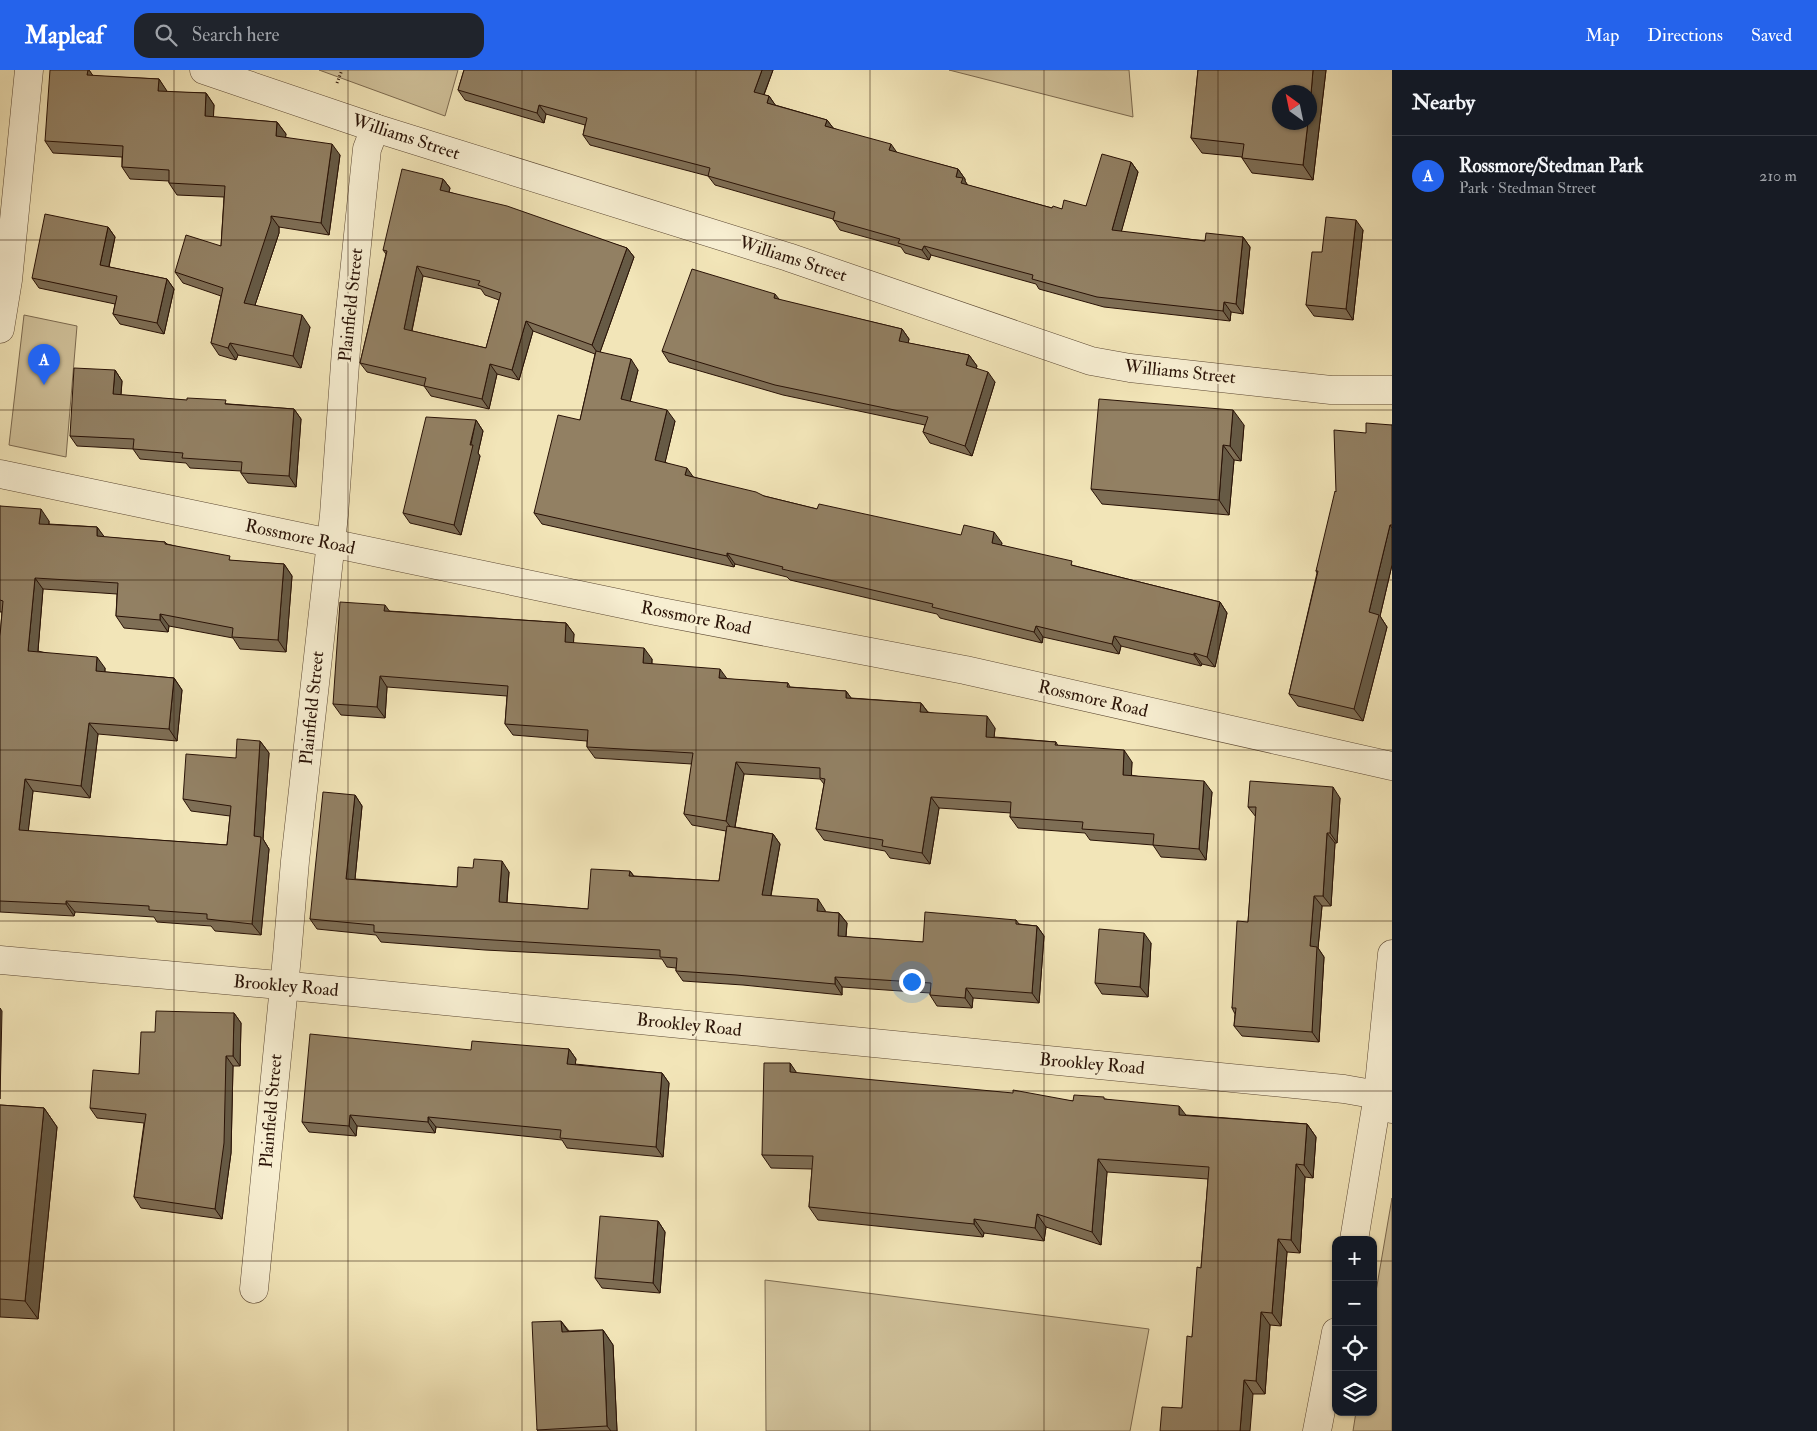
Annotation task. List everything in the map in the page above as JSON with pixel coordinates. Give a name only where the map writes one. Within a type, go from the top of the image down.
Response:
[{"type":"street","points":[[0,329],[8,280],[29,70]]},
{"type":"street","name":"Williams Street","points":[[204,70],[375,128],[788,257],[1091,361],[1130,368],[1331,390],[1392,390]]},
{"type":"street","name":"Plainfield Street","points":[[254,1289],[295,861],[334,515],[346,350],[363,184],[367,149],[375,128]]},
{"type":"street","name":"Rossmore Road","points":[[0,474],[650,609],[965,670],[1392,766]]},
{"type":"street","points":[[1355,1236],[1385,1102],[1392,954]]},
{"type":"street","name":"Brookley Road","points":[[0,960],[1334,1088],[1385,1102]]},
{"type":"street","points":[[1316,1431],[1332,1352]]},
{"type":"shaded area","points":[[319,70],[458,70],[445,116]]},
{"type":"shaded area","points":[[949,70],[1129,70],[1133,117]]},
{"type":"shaded area","points":[[24,315],[77,326],[66,457],[9,445]]},
{"type":"shaded area","points":[[1392,1198],[1392,1431],[1353,1431],[1355,1416],[1377,1416],[1377,1286]]},
{"type":"shaded area","points":[[765,1280],[1149,1329],[1130,1431],[766,1431]]},
{"type":"building","points":[[50,70],[88,70],[87,75],[159,79],[158,91],[206,93],[205,116],[277,122],[276,136],[332,144],[321,223],[271,216],[244,303],[302,315],[293,356],[230,343],[228,348],[211,343],[223,288],[175,272],[186,235],[221,246],[225,186],[169,183],[169,170],[122,167],[123,146],[45,141]]},
{"type":"building","points":[[464,70],[762,70],[754,92],[769,96],[767,103],[827,120],[825,126],[891,144],[889,150],[958,169],[956,177],[963,178],[961,183],[1052,208],[1053,206],[1062,209],[1064,200],[1086,206],[1102,154],[1131,162],[1112,230],[1205,241],[1206,233],[1243,237],[1236,304],[1224,302],[1223,311],[1097,297],[1032,279],[1033,275],[924,246],[922,250],[898,243],[900,239],[833,220],[835,212],[708,176],[710,168],[583,135],[587,118],[539,105],[537,113],[458,90]]},
{"type":"building","points":[[1198,70],[1313,70],[1312,85],[1272,85],[1272,130],[1307,130],[1303,165],[1242,158],[1244,144],[1191,138]]},
{"type":"building","points":[[402,169],[443,179],[440,190],[507,206],[627,248],[592,345],[526,321],[512,370],[490,364],[482,399],[424,386],[426,378],[360,363],[387,251],[383,250]],"holes":[[[417,266],[480,281],[478,285],[501,293],[486,348],[404,329]]]},
{"type":"building","points":[[45,214],[108,227],[100,265],[167,279],[157,323],[113,314],[117,296],[32,278]]},
{"type":"building","points":[[1326,217],[1356,220],[1346,309],[1306,305],[1312,252],[1322,252]]},
{"type":"building","points":[[692,269],[775,294],[774,298],[902,329],[899,341],[969,355],[966,365],[988,372],[965,446],[923,432],[928,417],[775,385],[662,351]]},
{"type":"building","points":[[596,351],[631,359],[621,399],[667,410],[655,460],[687,468],[685,475],[817,509],[819,504],[961,535],[964,525],[994,532],[992,543],[1072,561],[1071,565],[1220,602],[1207,657],[1114,636],[1112,644],[1036,626],[1034,632],[932,607],[933,604],[782,569],[783,567],[727,553],[727,556],[534,513],[558,415],[580,420]]},
{"type":"building","points":[[74,368],[115,370],[113,394],[187,400],[187,398],[226,400],[225,404],[294,409],[289,476],[241,473],[242,462],[182,458],[183,453],[133,449],[134,439],[70,436]]},
{"type":"building","points":[[1099,399],[1233,410],[1230,446],[1223,445],[1219,500],[1091,489]]},
{"type":"building","points":[[426,417],[476,420],[470,445],[473,445],[454,525],[403,513]]},
{"type":"building","points":[[1366,423],[1392,425],[1392,525],[1390,525],[1369,612],[1379,615],[1354,709],[1289,694],[1318,571],[1316,571],[1336,492],[1334,430],[1366,433]]},
{"type":"building","points":[[0,506],[41,509],[39,524],[97,527],[97,536],[165,542],[165,544],[230,556],[229,560],[284,564],[278,640],[232,637],[233,628],[160,614],[160,620],[116,616],[118,583],[35,578],[28,651],[97,657],[96,671],[174,678],[169,729],[89,723],[81,786],[25,779],[19,830],[227,845],[231,806],[183,799],[186,754],[236,758],[237,739],[260,741],[254,836],[261,837],[252,924],[207,919],[207,914],[149,910],[149,906],[66,901],[66,904],[0,901],[0,636],[3,601],[0,600]]},
{"type":"building","points":[[340,602],[385,605],[384,611],[566,623],[565,642],[644,648],[643,663],[720,669],[719,678],[788,683],[787,687],[846,691],[846,698],[921,703],[920,712],[987,716],[986,737],[1056,742],[1055,745],[1124,750],[1123,775],[1204,781],[1199,849],[1153,845],[1154,834],[1082,829],[1083,822],[1010,817],[1011,802],[931,797],[922,853],[882,846],[883,840],[816,829],[825,779],[820,778],[820,768],[736,762],[726,821],[684,814],[693,753],[587,747],[588,730],[505,724],[508,686],[380,676],[377,707],[333,704]]},
{"type":"building","points":[[1250,781],[1333,787],[1330,833],[1327,833],[1323,896],[1314,896],[1310,946],[1317,947],[1312,1032],[1234,1026],[1236,1008],[1232,1008],[1237,921],[1248,922],[1256,807],[1248,807]]},
{"type":"building","points":[[323,792],[355,795],[346,879],[457,887],[458,867],[473,868],[474,859],[502,861],[499,902],[588,909],[591,869],[630,871],[629,876],[719,881],[727,826],[773,834],[762,895],[818,899],[817,911],[839,913],[838,936],[923,942],[925,912],[1016,920],[1016,924],[1037,926],[1032,993],[966,988],[965,998],[930,995],[931,983],[835,977],[835,984],[676,971],[677,958],[660,957],[660,950],[374,932],[374,925],[310,919]]},
{"type":"building","points":[[1099,929],[1144,933],[1140,987],[1095,983]]},
{"type":"building","points":[[156,1011],[234,1013],[233,1056],[226,1056],[224,1143],[215,1209],[134,1197],[146,1114],[90,1108],[93,1070],[139,1074],[141,1032],[155,1032]]},
{"type":"building","points":[[310,1034],[471,1050],[472,1041],[569,1049],[567,1064],[662,1073],[656,1147],[560,1138],[561,1130],[428,1117],[428,1122],[350,1115],[349,1126],[302,1122]]},
{"type":"building","points":[[764,1063],[790,1063],[790,1072],[1013,1093],[1013,1090],[1073,1101],[1074,1095],[1104,1097],[1104,1099],[1179,1106],[1179,1115],[1307,1124],[1304,1165],[1296,1164],[1291,1240],[1278,1239],[1272,1313],[1261,1312],[1256,1381],[1244,1380],[1240,1431],[1160,1431],[1162,1407],[1182,1408],[1187,1336],[1192,1337],[1197,1267],[1201,1268],[1209,1167],[1098,1159],[1092,1232],[1037,1214],[1035,1228],[974,1219],[974,1224],[809,1207],[813,1156],[762,1155]]},
{"type":"building","points":[[0,1105],[44,1108],[25,1301],[0,1299]]},
{"type":"building","points":[[600,1216],[658,1221],[653,1283],[595,1278]]},
{"type":"building","points":[[561,1321],[562,1332],[603,1330],[607,1426],[537,1430],[532,1322]]},
{"type":"place","name":"Rossmore/Stedman Park","points":[[44,385]]}]
